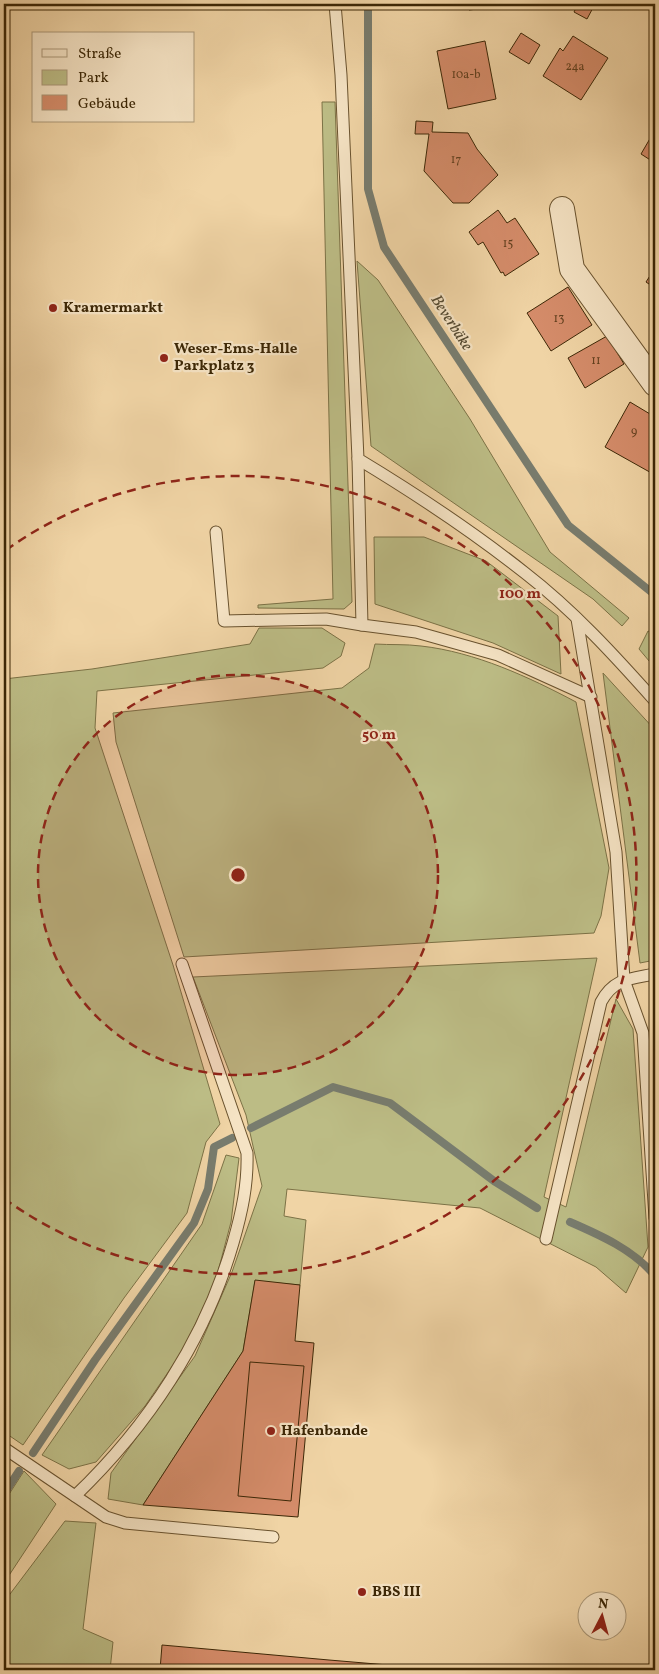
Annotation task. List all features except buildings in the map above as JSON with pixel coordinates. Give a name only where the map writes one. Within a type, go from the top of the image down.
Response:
[{"type":"street","points":[[562,209],[572,269],[655,384]]},
{"type":"lane","points":[[335,4],[342,94],[358,459],[362,625]]},
{"type":"lane","points":[[358,459],[430,503],[526,573],[609,650],[655,701]]},
{"type":"lane","points":[[216,532],[224,621],[326,620],[416,632],[498,655],[591,697]]},
{"type":"lane","points":[[577,619],[616,852],[624,980],[643,1033],[655,1218]]},
{"type":"lane","points":[[75,1496],[96,1476],[139,1424],[160,1396],[196,1338],[220,1283],[243,1205],[248,1178],[247,1153],[182,964]]},
{"type":"lane","points":[[546,1239],[601,1002],[609,989],[624,980],[655,974]]},
{"type":"lane","points":[[4,1448],[106,1517],[125,1523],[273,1537]]},
{"type":"lane","points":[[655,1665],[655,1670]]},
{"type":"green space","points":[[322,102],[335,102],[352,602],[344,609],[258,608],[258,605],[333,599]]},
{"type":"green space","points":[[357,261],[378,280],[470,419],[550,552],[629,618],[622,626],[593,599],[371,446]]},
{"type":"green space","points":[[374,537],[424,537],[486,561],[558,616],[561,674],[493,643],[375,604]]},
{"type":"green space","points":[[259,628],[322,628],[345,643],[341,656],[323,668],[97,691],[95,728],[173,965],[220,1124],[206,1142],[187,1213],[124,1298],[23,1445],[4,1432],[4,679],[92,669],[250,644]]},
{"type":"green space","points":[[648,631],[655,634],[655,668],[639,649]]},
{"type":"green space","points":[[375,644],[421,646],[461,654],[521,675],[576,702],[609,868],[601,916],[594,933],[184,957],[116,742],[113,713],[342,688],[369,668]]},
{"type":"green space","points":[[603,673],[655,730],[655,960],[640,963]]},
{"type":"green space","points":[[597,958],[544,1197],[566,1207],[616,999],[633,1029],[648,1247],[626,1293],[596,1267],[480,1208],[287,1189],[284,1216],[306,1220],[300,1285],[255,1281],[243,1351],[143,1505],[108,1499],[111,1473],[195,1356],[232,1272],[262,1186],[246,1115],[193,977]]},
{"type":"green space","points":[[226,1155],[239,1158],[231,1222],[215,1283],[182,1352],[145,1406],[96,1462],[69,1469],[42,1455],[202,1224]]},
{"type":"green space","points":[[24,1471],[56,1504],[4,1583],[4,1502]]},
{"type":"green space","points":[[65,1521],[96,1523],[83,1629],[113,1642],[110,1670],[4,1670],[4,1602]]},
{"type":"waterway","name":"Beverbäke","points":[[368,4],[368,189],[384,247],[568,525],[655,595]]},
{"type":"waterway","points":[[251,1128],[333,1087],[390,1103],[494,1181],[537,1208]]},
{"type":"waterway","points":[[33,1453],[95,1360],[194,1223],[208,1189],[214,1147],[232,1138]]},
{"type":"waterway","points":[[570,1222],[605,1238],[627,1251],[655,1276]]},
{"type":"waterway","points":[[4,1494],[19,1471]]},
{"type":"place","name":"Kramermarkt","points":[[53,308]]},
{"type":"place","name":"Weser-Ems-Halle Parkplatz 3","points":[[164,358]]},
{"type":"place","name":"Hafenbande","points":[[271,1431]]},
{"type":"place","name":"BBS III","points":[[362,1592]]}]
